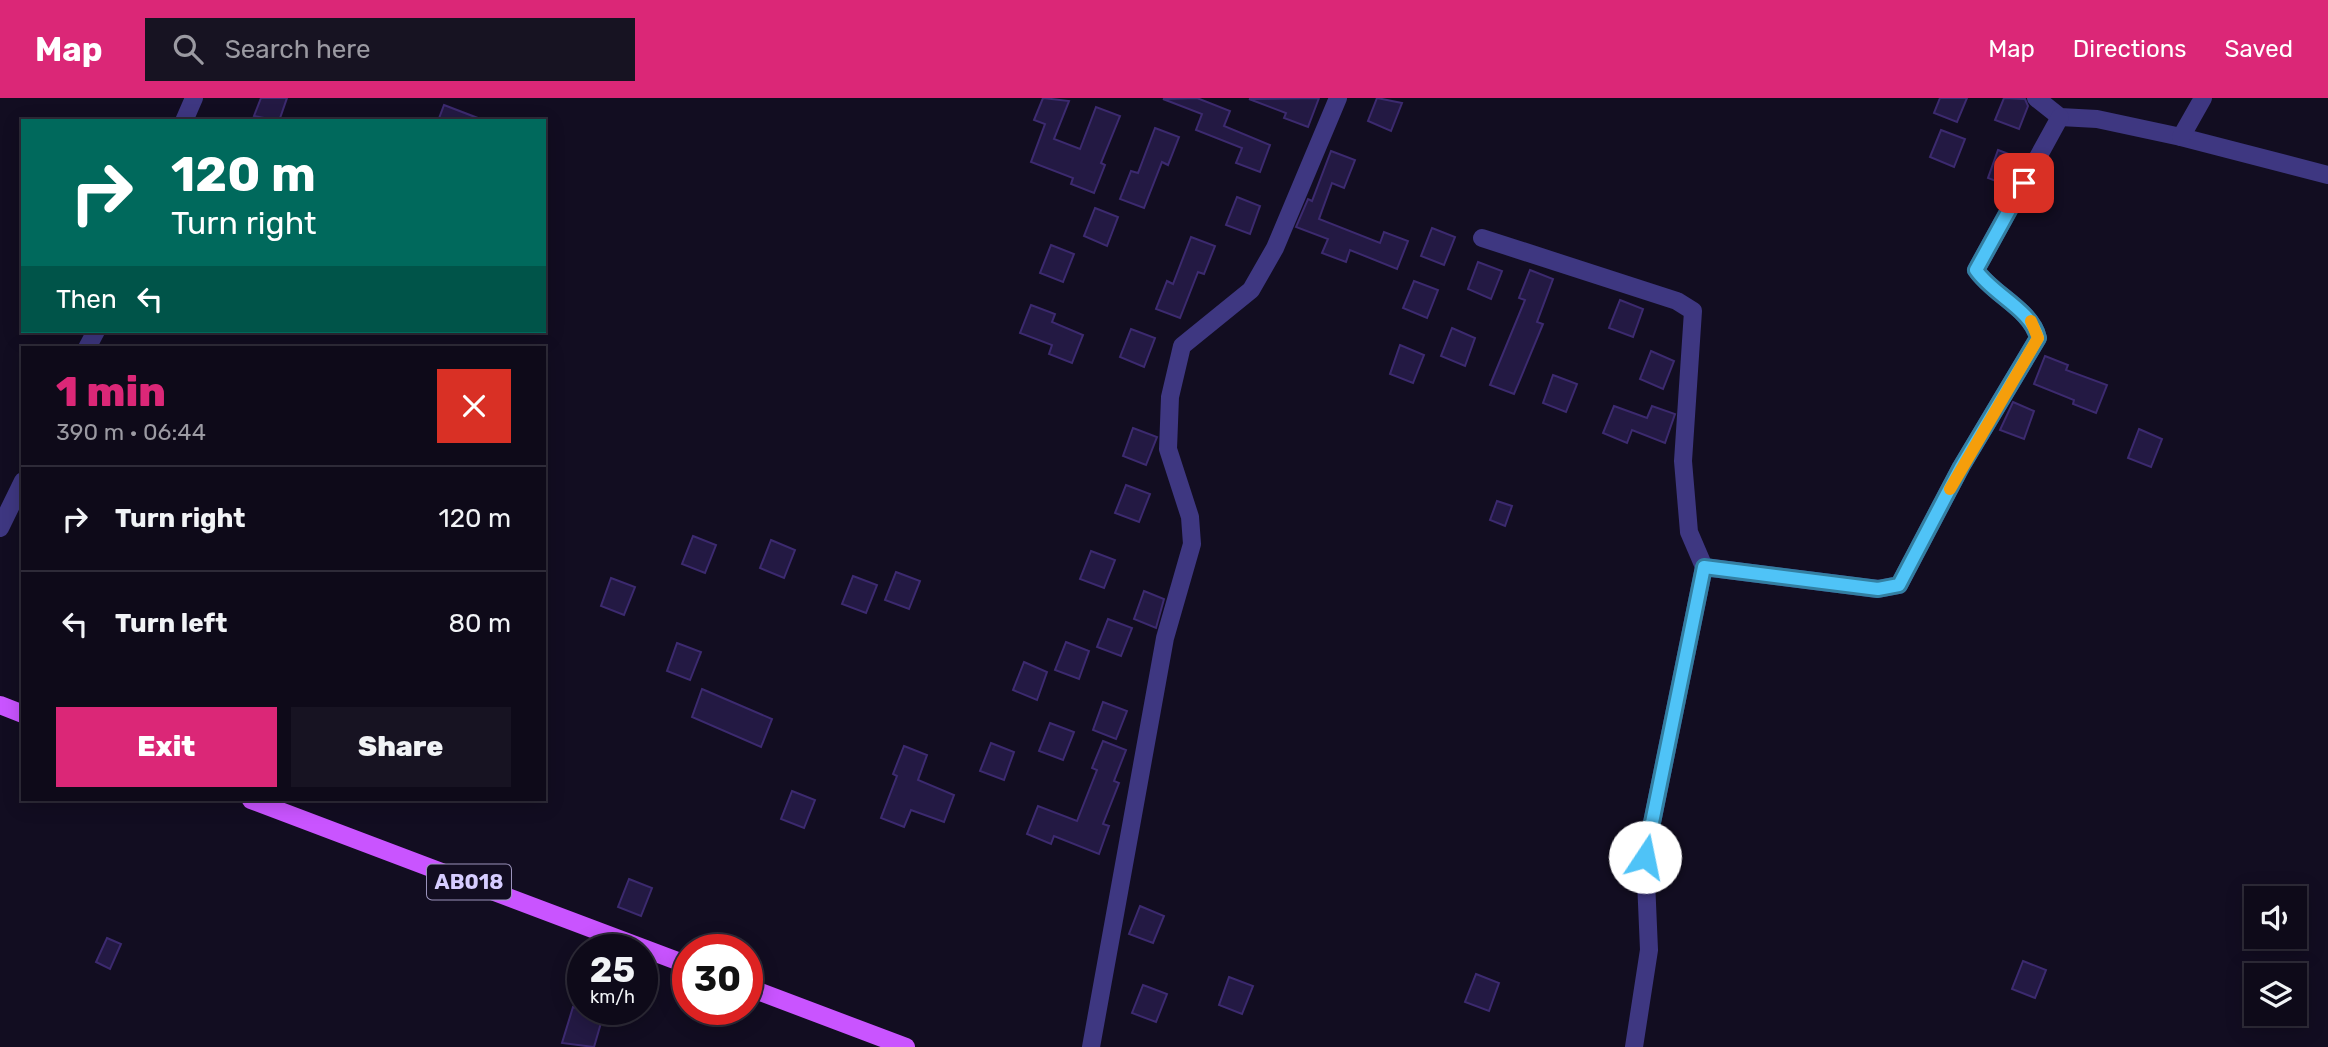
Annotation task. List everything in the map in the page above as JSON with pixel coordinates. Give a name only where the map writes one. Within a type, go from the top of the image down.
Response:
[{"type":"main road","points":[[0,705],[21,713]]},
{"type":"main road","name":"AB018","points":[[254,801],[672,959]]},
{"type":"main road","points":[[763,993],[906,1047]]},
{"type":"street","points":[[185,119],[194,98]]},
{"type":"street","points":[[1091,1047],[1166,638],[1192,544],[1190,517],[1168,449],[1170,397],[1182,346],[1251,290],[1275,248],[1338,98]]},
{"type":"street","points":[[2036,98],[2060,117],[2097,119],[2181,137],[2328,175]]},
{"type":"street","points":[[2181,137],[2203,98]]},
{"type":"street","points":[[1704,567],[1878,589],[1899,585],[1961,467],[2038,338],[2034,324],[1986,285],[1976,270],[2060,117]]},
{"type":"street","points":[[1482,238],[1677,301],[1693,311],[1683,461],[1689,532],[1704,567],[1645,857],[1649,950],[1634,1047]]},
{"type":"street","points":[[0,528],[21,485]]},
{"type":"building","points":[[261,98],[287,98],[280,119],[254,116]]},
{"type":"building","points":[[1043,98],[1069,101],[1054,139],[1080,149],[1096,107],[1120,116],[1101,163],[1105,165],[1094,193],[1071,184],[1073,178],[1031,162],[1045,124],[1034,120]]},
{"type":"building","points":[[1197,98],[1230,111],[1224,126],[1270,145],[1260,172],[1236,163],[1242,148],[1196,130],[1202,114],[1163,99]]},
{"type":"building","points":[[1319,98],[1308,127],[1284,118],[1286,113],[1249,99]]},
{"type":"building","points":[[1377,98],[1402,103],[1391,131],[1368,121]]},
{"type":"building","points":[[1940,98],[1967,98],[1957,122],[1934,113]]},
{"type":"building","points":[[2004,98],[2025,99],[2028,106],[2019,129],[1995,120]]},
{"type":"building","points":[[444,105],[480,119],[439,119]]},
{"type":"building","points":[[1155,128],[1179,137],[1168,165],[1162,162],[1144,208],[1120,199],[1131,171],[1138,173]]},
{"type":"building","points":[[1941,130],[1965,139],[1954,167],[1930,157]]},
{"type":"building","points":[[1998,150],[2022,159],[2009,186],[1988,178]]},
{"type":"building","points":[[1331,151],[1355,160],[1344,188],[1332,183],[1319,219],[1380,243],[1384,232],[1408,241],[1397,269],[1350,250],[1346,262],[1322,253],[1328,239],[1296,227],[1308,199],[1312,201]]},
{"type":"building","points":[[1237,197],[1260,206],[1250,234],[1226,225]]},
{"type":"building","points":[[1095,208],[1118,217],[1107,246],[1084,236]]},
{"type":"building","points":[[1432,228],[1455,237],[1444,265],[1421,256]]},
{"type":"building","points":[[1191,237],[1215,246],[1204,274],[1198,272],[1180,318],[1156,309],[1167,281],[1173,284]]},
{"type":"building","points":[[1051,245],[1074,254],[1063,282],[1040,273]]},
{"type":"building","points":[[1478,262],[1502,271],[1491,299],[1468,289]]},
{"type":"building","points":[[1530,270],[1553,279],[1537,322],[1543,324],[1514,394],[1490,385],[1525,300],[1519,298]]},
{"type":"building","points":[[1414,281],[1438,290],[1427,318],[1403,308]]},
{"type":"building","points":[[1620,300],[1643,309],[1633,337],[1609,328]]},
{"type":"building","points":[[1031,305],[1055,314],[1052,322],[1083,335],[1072,363],[1049,354],[1052,345],[1020,333]]},
{"type":"building","points":[[1452,328],[1475,338],[1465,366],[1441,356]]},
{"type":"building","points":[[1131,329],[1155,338],[1144,367],[1120,357]]},
{"type":"building","points":[[1400,345],[1424,355],[1413,383],[1390,374]]},
{"type":"building","points":[[1651,351],[1674,361],[1663,389],[1640,379]]},
{"type":"building","points":[[2045,356],[2068,365],[2066,370],[2107,385],[2096,413],[2073,404],[2074,400],[2034,384]]},
{"type":"building","points":[[1553,375],[1577,384],[1566,412],[1543,403]]},
{"type":"building","points":[[2013,402],[2034,411],[2024,439],[2000,430]]},
{"type":"building","points":[[1614,406],[1647,418],[1652,406],[1675,414],[1665,443],[1632,430],[1627,443],[1603,433]]},
{"type":"building","points":[[1133,428],[1157,437],[1146,465],[1123,456]]},
{"type":"building","points":[[2139,429],[2162,439],[2151,467],[2128,458]]},
{"type":"building","points":[[1126,485],[1150,494],[1139,522],[1115,513]]},
{"type":"building","points":[[1497,501],[1512,506],[1505,526],[1490,520]]},
{"type":"building","points":[[693,536],[716,545],[705,573],[682,564]]},
{"type":"building","points":[[771,540],[795,550],[784,578],[760,568]]},
{"type":"building","points":[[1091,551],[1115,560],[1104,588],[1080,579]]},
{"type":"building","points":[[896,572],[920,581],[909,609],[885,600]]},
{"type":"building","points":[[853,576],[877,585],[866,613],[842,604]]},
{"type":"building","points":[[611,578],[635,587],[624,615],[601,606]]},
{"type":"building","points":[[1144,591],[1164,599],[1156,628],[1134,619]]},
{"type":"building","points":[[1108,619],[1132,628],[1121,656],[1097,647]]},
{"type":"building","points":[[1066,642],[1089,651],[1079,679],[1055,670]]},
{"type":"building","points":[[677,643],[701,652],[690,680],[667,671]]},
{"type":"building","points":[[1024,662],[1047,672],[1037,700],[1013,690]]},
{"type":"building","points":[[702,689],[772,719],[761,747],[692,717]]},
{"type":"building","points":[[1103,702],[1127,711],[1116,739],[1093,730]]},
{"type":"building","points":[[1050,723],[1074,732],[1063,760],[1039,751]]},
{"type":"building","points":[[1103,741],[1126,750],[1114,781],[1119,783],[1103,824],[1109,826],[1099,854],[1054,836],[1051,844],[1027,834],[1038,806],[1077,821],[1097,770],[1092,768]]},
{"type":"building","points":[[991,743],[1014,752],[1004,780],[980,771]]},
{"type":"building","points":[[904,746],[927,755],[918,780],[954,795],[944,822],[911,810],[904,827],[881,818],[897,776],[893,774]]},
{"type":"building","points":[[792,791],[815,800],[804,828],[781,819]]},
{"type":"building","points":[[629,879],[652,888],[641,916],[618,907]]},
{"type":"building","points":[[1140,906],[1164,916],[1153,943],[1129,934]]},
{"type":"building","points":[[107,938],[121,944],[110,969],[96,962]]},
{"type":"building","points":[[2023,961],[2046,970],[2035,998],[2012,989]]},
{"type":"building","points":[[1476,974],[1499,983],[1489,1011],[1465,1002]]},
{"type":"building","points":[[1229,977],[1253,986],[1242,1014],[1219,1005]]},
{"type":"building","points":[[1143,985],[1167,994],[1156,1022],[1132,1013]]},
{"type":"building","points":[[568,1025],[600,1025],[594,1047],[562,1043]]},
{"type":"slow traffic","points":[[1950,489],[2038,338],[2031,321]]},
{"type":"route","points":[[1645,857],[1704,567],[1878,589],[1899,585],[1961,467],[2038,338],[2034,324],[1986,285],[1976,270],[2024,183]]}]
